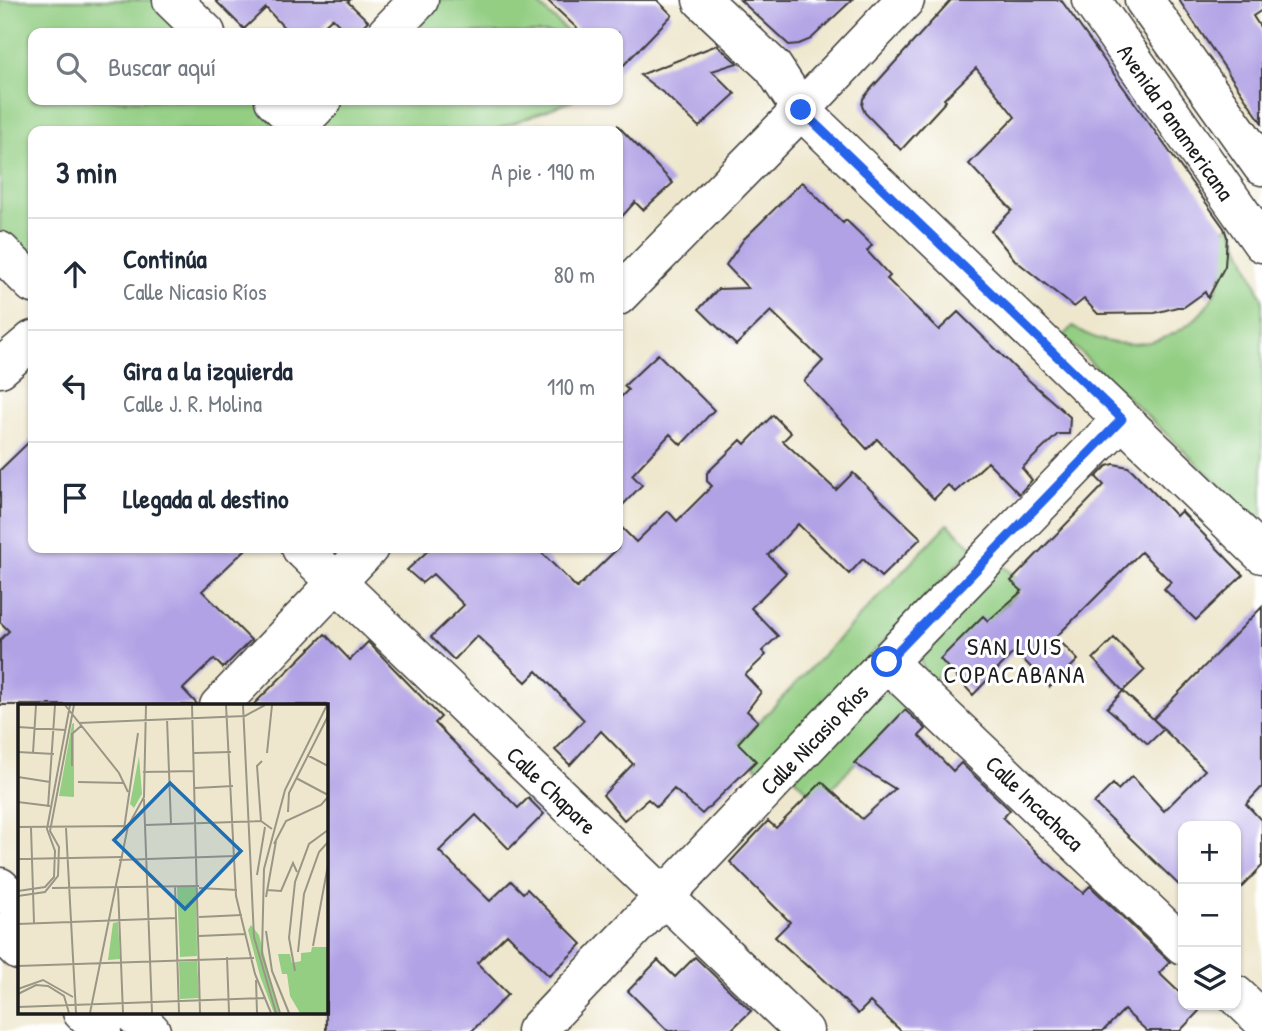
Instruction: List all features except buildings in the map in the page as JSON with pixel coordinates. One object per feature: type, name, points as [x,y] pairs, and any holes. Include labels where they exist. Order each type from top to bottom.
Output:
[{"type":"street","points":[[172,0],[201,28]]},
{"type":"street","points":[[392,28],[419,0]]},
{"type":"street","points":[[702,0],[773,67],[801,110],[1262,554]]},
{"type":"street","points":[[623,291],[905,0]]},
{"type":"street","name":"Avenida Panamericana","points":[[1091,0],[1262,243]]},
{"type":"street","name":"Avenida Panamericana","points":[[1144,0],[1262,166]]},
{"type":"street","points":[[0,251],[28,279]]},
{"type":"street","points":[[0,368],[28,344]]},
{"type":"street","name":"Calle Nicasio Ríos","points":[[536,1031],[1122,419]]},
{"type":"street","name":"Calle Chapare","points":[[306,553],[804,1031]]},
{"type":"street","points":[[220,704],[364,553]]},
{"type":"street","name":"Calle Incachaca","points":[[887,662],[1178,940]]},
{"type":"street","points":[[0,887],[12,928]]},
{"type":"street","points":[[1241,1000],[1262,1020]]},
{"type":"street","points":[[84,1014],[102,1031]]},
{"type":"street","points":[[133,1014],[151,1031]]},
{"type":"green space","points":[[0,0],[160,0],[189,28],[28,28],[28,105],[265,105],[275,120],[271,126],[28,126],[28,269],[0,240]]},
{"type":"green space","points":[[434,0],[534,0],[564,28],[407,28]]},
{"type":"green space","points":[[333,105],[561,105],[505,126],[312,126]]},
{"type":"green space","points":[[1231,225],[1262,298],[1262,525],[1063,336],[1073,326],[1100,339],[1128,344],[1156,340],[1181,330],[1201,312],[1216,290],[1223,262],[1221,231]]},
{"type":"green space","points":[[948,524],[973,548],[760,770],[735,747]]},
{"type":"green space","points":[[999,562],[1024,585],[931,683],[920,659],[924,641]]},
{"type":"green space","points":[[887,693],[902,695],[914,701],[819,801],[794,778],[868,699]]},
{"type":"district","name":"SAN LUIS COPACABANA","points":[[1015,660]]},
{"type":"route","points":[[801,110],[1122,419],[887,662]]}]
